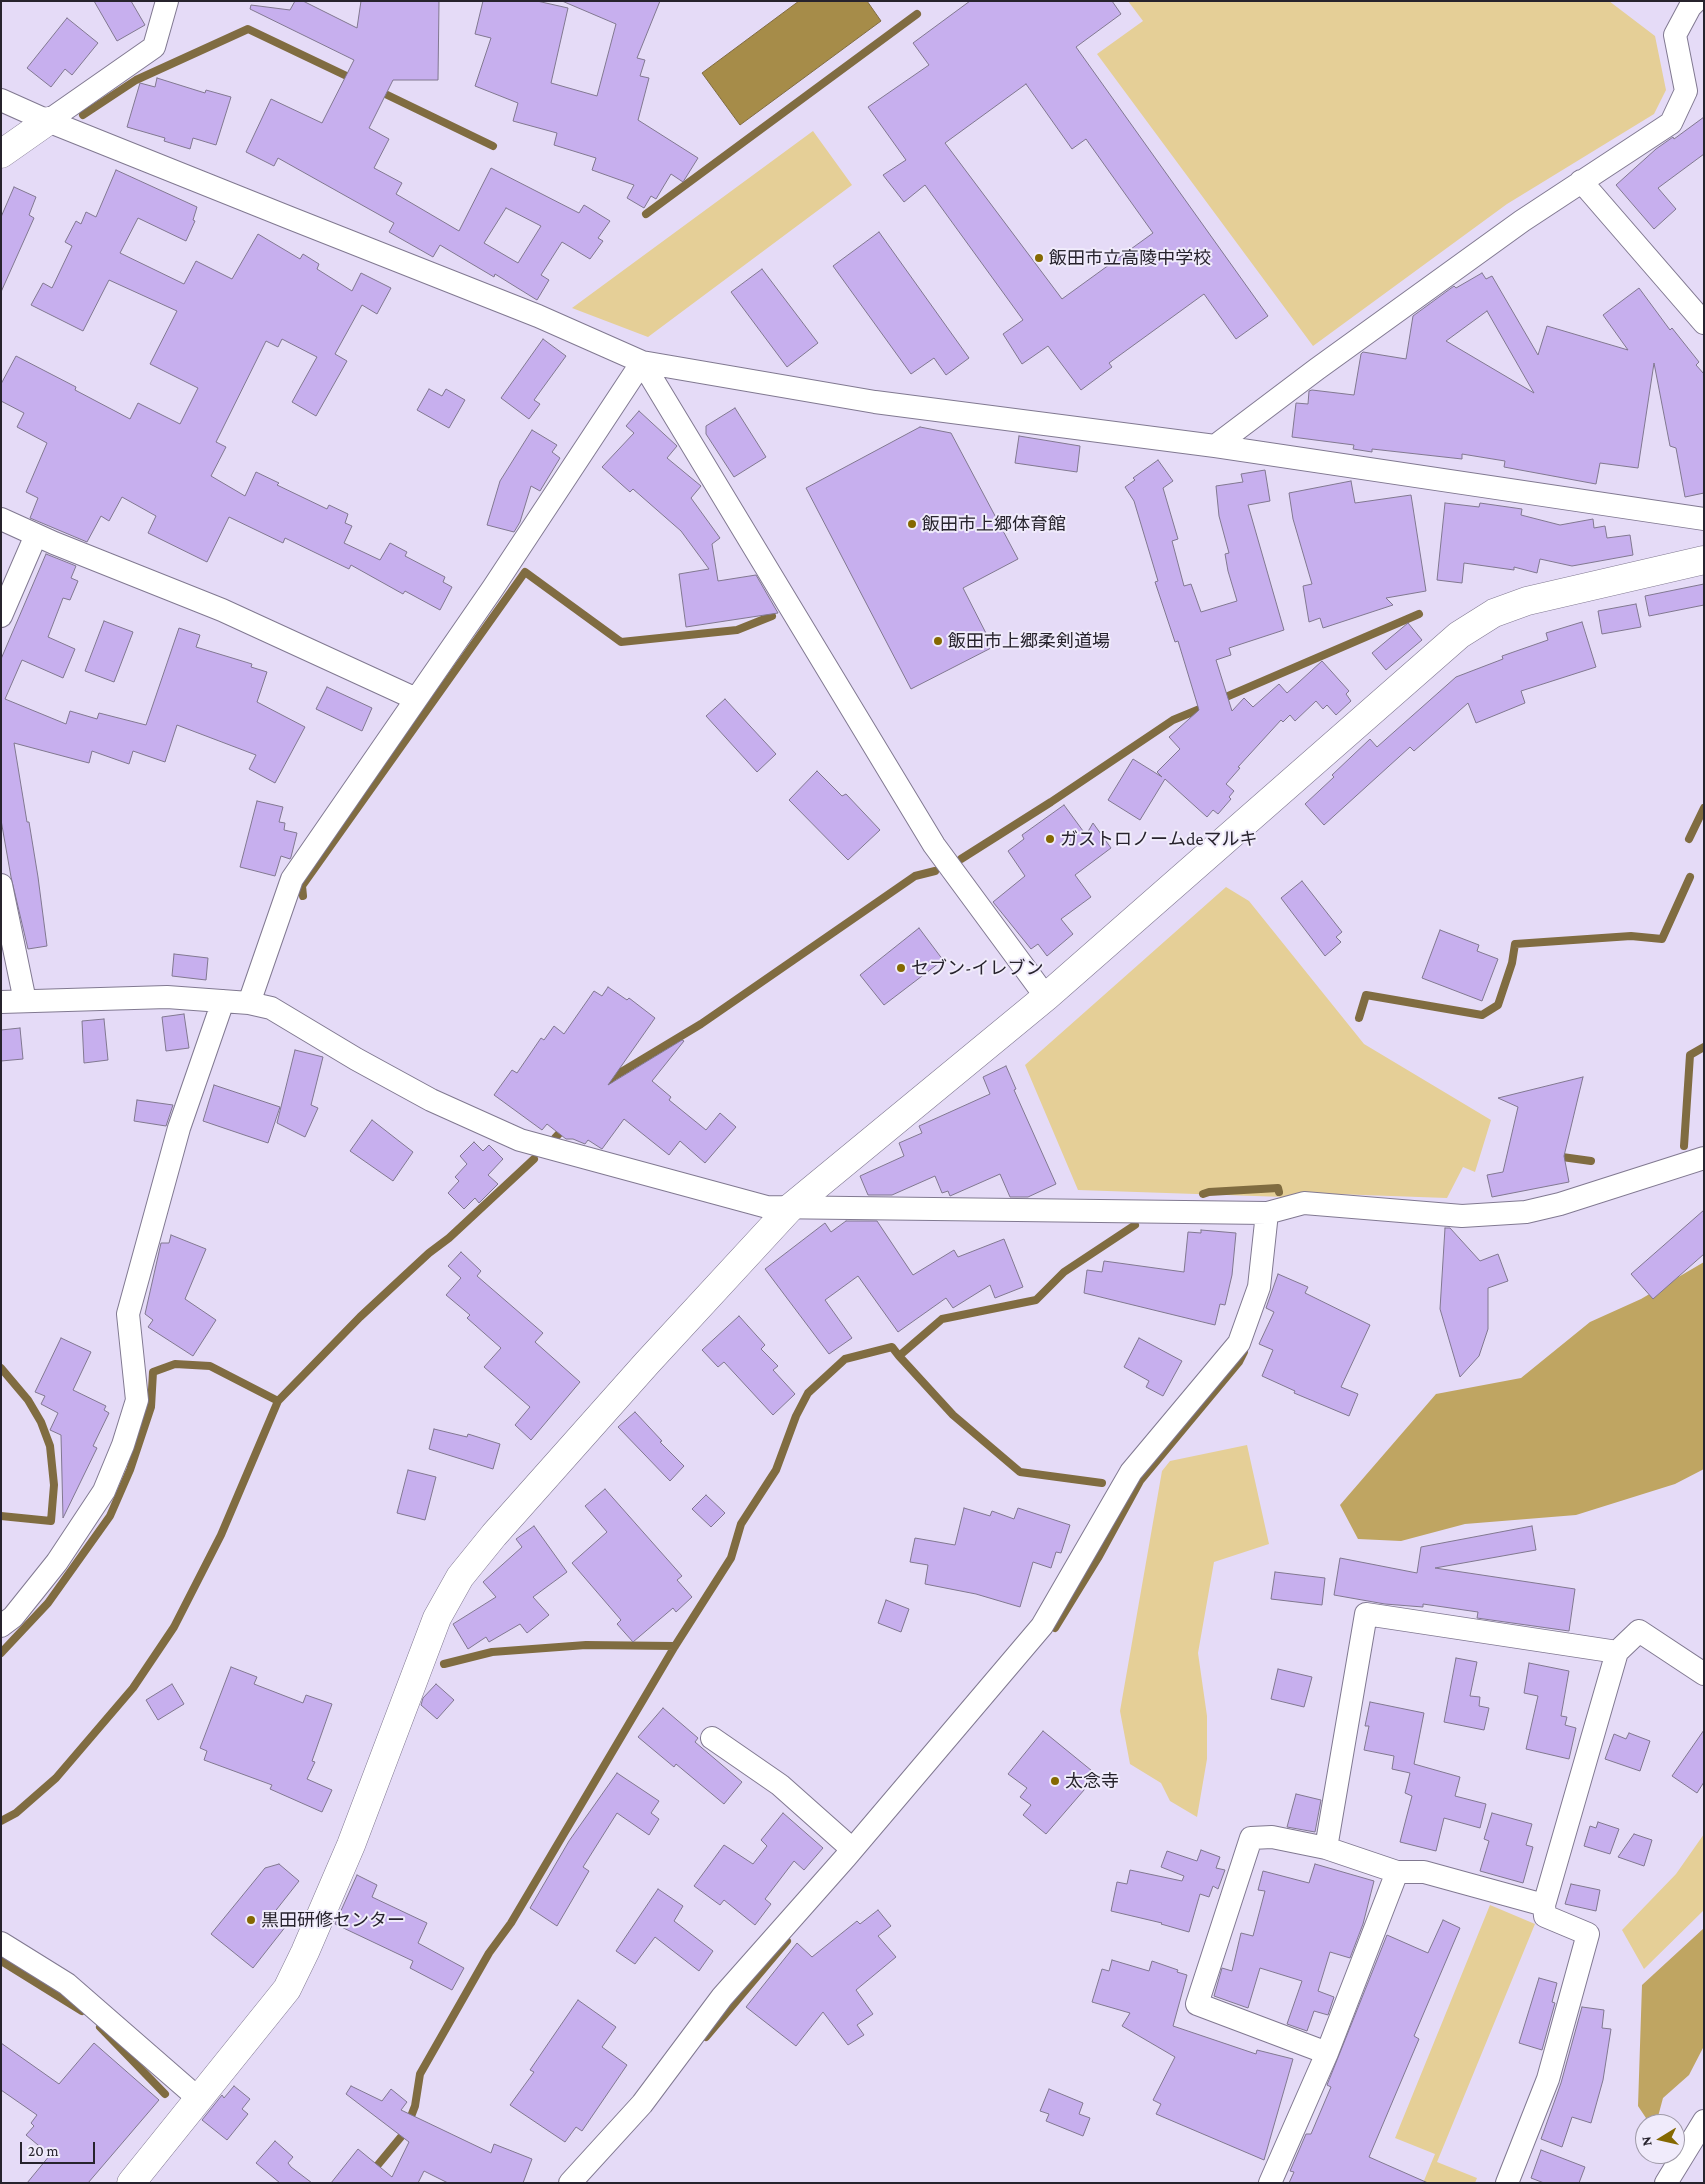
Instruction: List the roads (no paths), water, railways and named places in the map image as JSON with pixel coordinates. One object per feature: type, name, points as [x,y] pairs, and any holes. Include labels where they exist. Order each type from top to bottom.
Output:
[{"type":"street","points":[[1,154],[154,47],[166,1]]},
{"type":"street","points":[[1215,446],[1316,369],[1522,221],[1671,123],[1686,91],[1675,35],[1693,4]]},
{"type":"street","points":[[1,100],[48,121],[538,316],[642,362],[875,402],[1215,446],[1704,518]]},
{"type":"street","points":[[1581,182],[1704,324]]},
{"type":"street","points":[[249,1003],[292,879],[554,498],[642,362]]},
{"type":"street","points":[[642,362],[934,845],[1046,997]]},
{"type":"street","points":[[1,519],[222,610],[416,699]]},
{"type":"street","points":[[1,616],[36,535]]},
{"type":"street","points":[[131,2183],[287,1989],[351,1845],[437,1618],[460,1577],[494,1535],[646,1363],[791,1207],[1046,997],[1459,635],[1494,612],[1527,601],[1704,560]]},
{"type":"street","points":[[1,885],[25,1001]]},
{"type":"street","points":[[1,1002],[168,998],[249,1003],[271,1008],[356,1059],[431,1100],[520,1140],[767,1207],[1267,1213],[1304,1203],[1462,1216],[1526,1212],[1560,1204],[1704,1158]]},
{"type":"street","points":[[1,1626],[13,1617],[57,1562],[104,1491],[123,1445],[137,1400],[128,1314],[179,1128],[215,1019],[223,1001]]},
{"type":"street","points":[[570,2183],[642,2104],[722,1997],[852,1849],[1042,1626],[1131,1472],[1239,1343],[1259,1287],[1267,1213]]},
{"type":"street","points":[[1326,1848],[1366,1614],[1617,1652]]},
{"type":"street","points":[[1507,2183],[1548,2079],[1588,1934],[1545,1916],[1544,1905],[1617,1652],[1639,1631],[1704,1674]]},
{"type":"street","points":[[712,1738],[780,1785],[852,1849]]},
{"type":"street","points":[[1327,2053],[1197,2004],[1251,1838],[1272,1837],[1326,1848],[1397,1872],[1424,1872],[1544,1905]]},
{"type":"street","points":[[1270,2183],[1327,2053],[1397,1872]]},
{"type":"street","points":[[1,1943],[67,1984],[199,2098]]},
{"type":"street","points":[[1666,2183],[1704,2121]]},
{"type":"waterway","points":[[646,214],[917,14]]},
{"type":"waterway","points":[[83,115],[136,80],[248,29],[355,80]]},
{"type":"waterway","points":[[377,90],[493,146]]},
{"type":"waterway","points":[[303,896],[302,886],[525,572],[621,642],[737,630],[772,616]]},
{"type":"waterway","points":[[1219,700],[1419,614]]},
{"type":"waterway","points":[[961,859],[1051,802],[1173,720],[1207,706]]},
{"type":"waterway","points":[[1689,839],[1704,808]]},
{"type":"waterway","points":[[608,1082],[613,1077],[701,1024],[915,876],[935,871]]},
{"type":"waterway","points":[[1359,1018],[1366,995],[1482,1015],[1498,1005],[1512,963],[1515,944],[1631,936],[1662,939],[1690,877]]},
{"type":"waterway","points":[[1684,1146],[1690,1055],[1704,1047]]},
{"type":"waterway","points":[[555,1138],[566,1126]]},
{"type":"waterway","points":[[1555,1156],[1591,1161]]},
{"type":"waterway","points":[[1,1821],[16,1813],[56,1778],[133,1688],[174,1627],[221,1535],[278,1401],[360,1317],[534,1159]]},
{"type":"waterway","points":[[1203,1194],[1209,1192],[1278,1188],[1279,1192]]},
{"type":"waterway","points":[[372,2172],[405,2132],[415,2106],[420,2074],[489,1953],[511,1923],[675,1646],[731,1558],[741,1524],[776,1470],[796,1416],[808,1393],[845,1359],[892,1347],[899,1356],[942,1319],[1036,1300],[1064,1272],[1135,1225]]},
{"type":"waterway","points":[[1055,1628],[1098,1558],[1140,1481],[1239,1362],[1244,1352]]},
{"type":"waterway","points":[[899,1356],[953,1415],[1020,1472],[1102,1483]]},
{"type":"waterway","points":[[1,1653],[48,1603],[110,1516],[130,1470],[151,1407],[153,1372],[175,1364],[210,1366],[278,1401]]},
{"type":"waterway","points":[[1,1368],[28,1400],[41,1422],[50,1446],[54,1485],[51,1521],[1,1516]]},
{"type":"waterway","points":[[444,1664],[492,1652],[586,1645],[675,1646]]},
{"type":"waterway","points":[[706,2037],[787,1941]]},
{"type":"waterway","points":[[1,1961],[82,2011]]},
{"type":"waterway","points":[[100,2027],[165,2094]]},
{"type":"place","name":"飯田市立高陵中学校","points":[[1039,258]]},
{"type":"place","name":"飯田市上郷体育館","points":[[912,524]]},
{"type":"place","name":"飯田市上郷柔剣道場","points":[[938,641]]},
{"type":"place","name":"ガストロノームdeマルキ","points":[[1050,839]]},
{"type":"place","name":"セブン-イレブン","points":[[901,968]]},
{"type":"place","name":"太念寺","points":[[1055,1781]]},
{"type":"place","name":"黒田研修センター","points":[[251,1920]]}]
